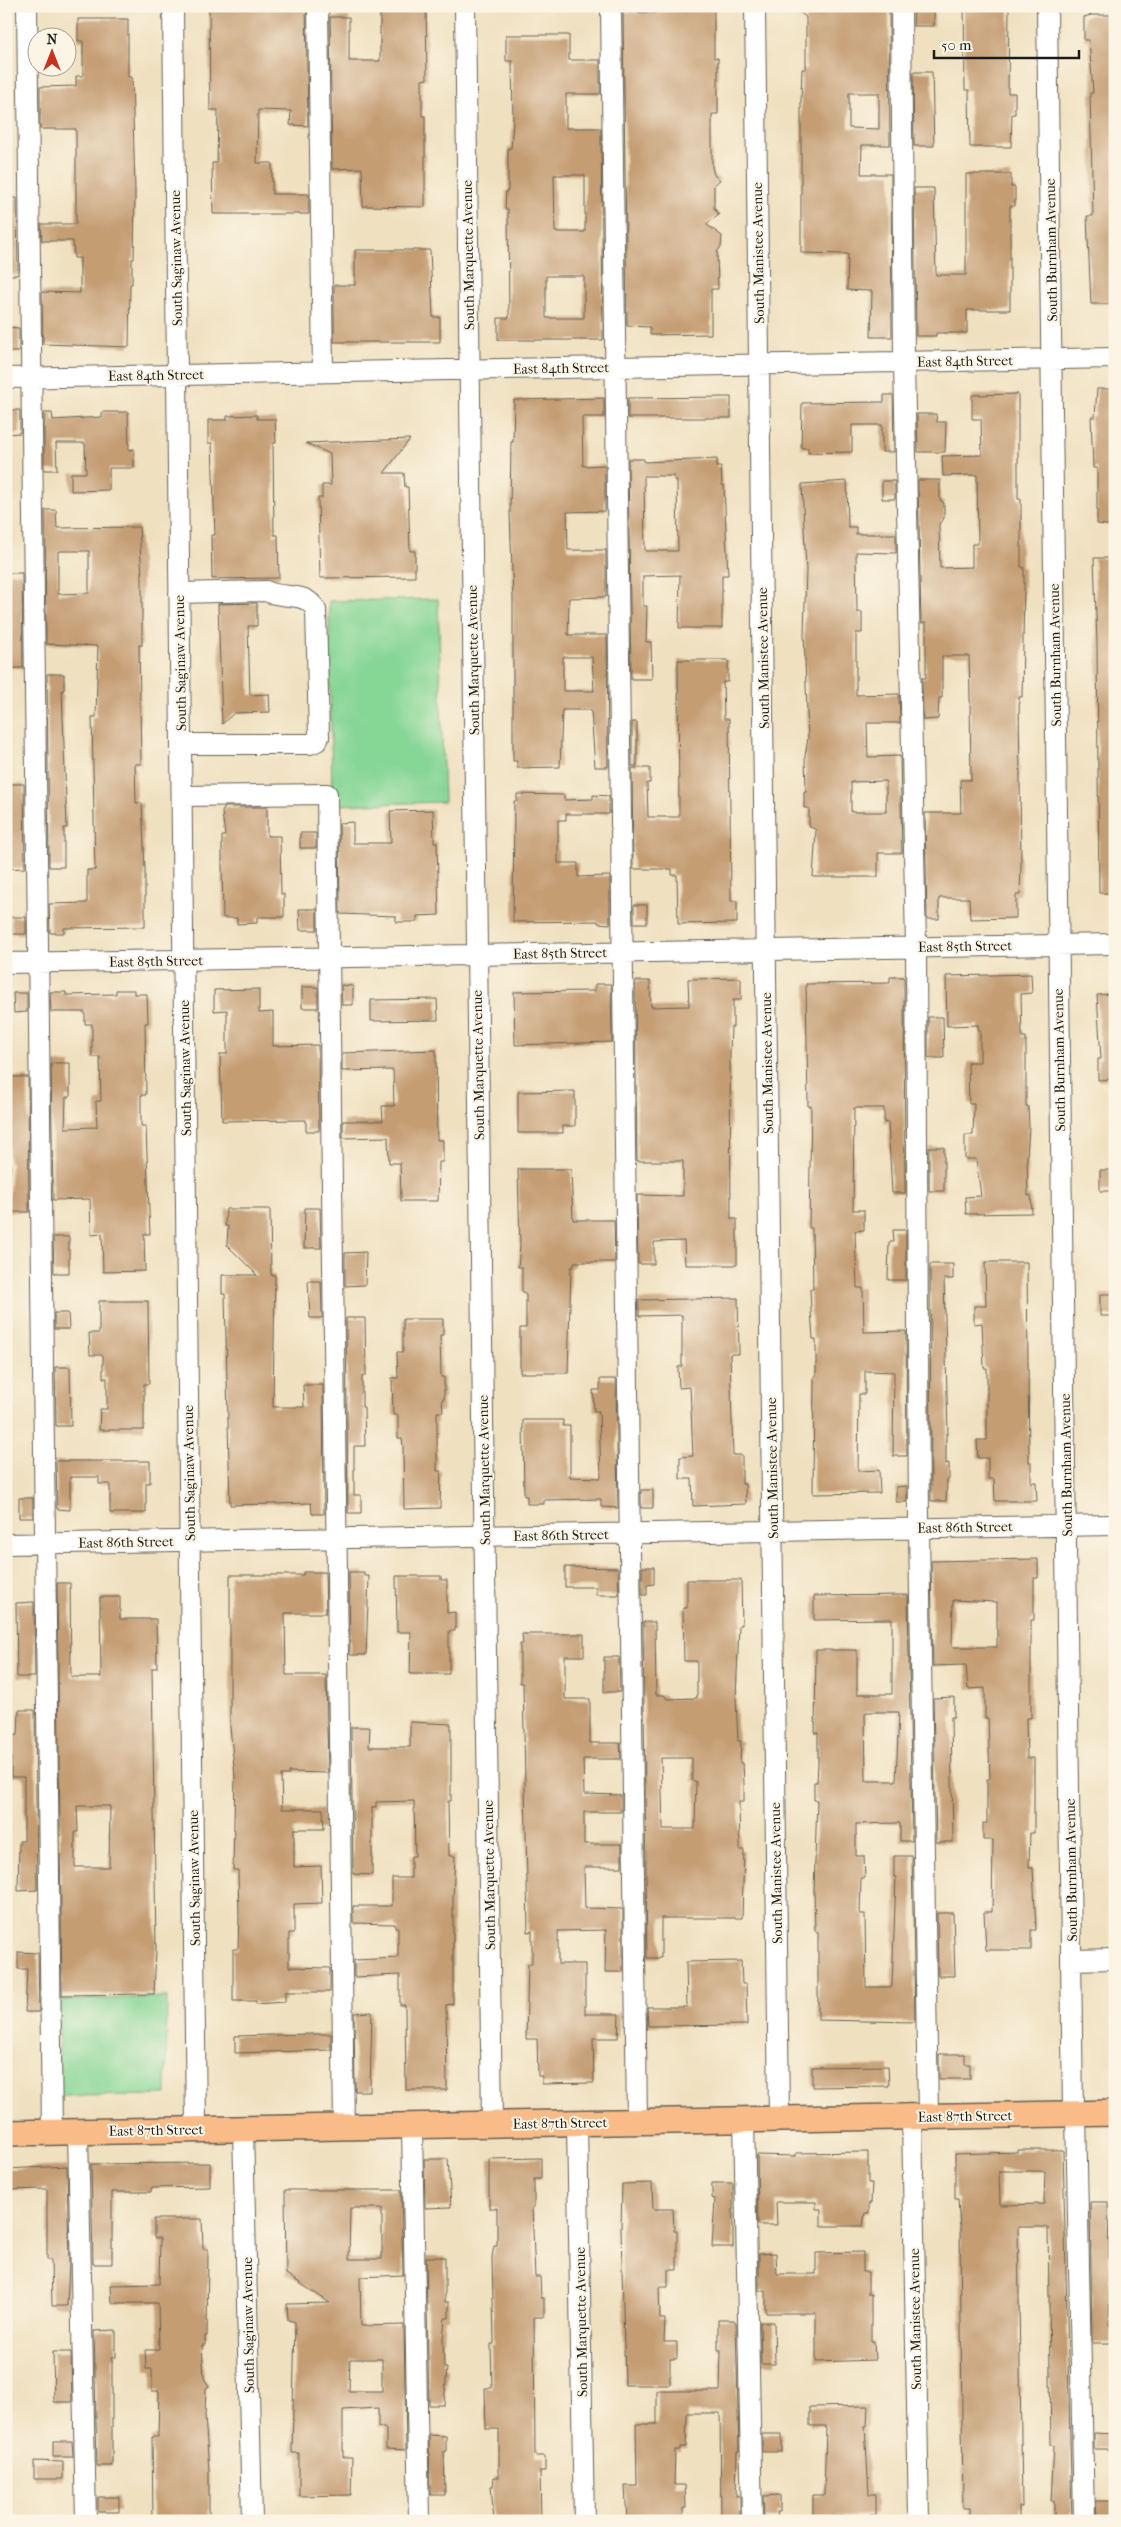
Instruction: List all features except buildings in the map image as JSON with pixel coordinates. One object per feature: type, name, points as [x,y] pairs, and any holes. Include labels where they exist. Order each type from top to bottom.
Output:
[{"type":"main road","name":"East 87th Street","points":[[6,2133],[1115,2113]]},
{"type":"street","points":[[26,6],[52,2132]]},
{"type":"street","name":"South Saginaw Avenue","points":[[173,6],[196,2129]]},
{"type":"street","points":[[318,6],[323,372]]},
{"type":"street","name":"South Marquette Avenue","points":[[465,6],[492,2124]]},
{"type":"street","points":[[611,6],[637,2121]]},
{"type":"street","name":"South Manistee Avenue","points":[[755,6],[779,2119]]},
{"type":"street","name":"South Manistee Avenue","points":[[901,6],[904,362],[916,948],[919,1528],[919,2521]]},
{"type":"street","name":"South Burnham Avenue","points":[[1047,6],[1074,2114],[1084,2521]]},
{"type":"street","name":"East 84th Street","points":[[6,378],[1115,358]]},
{"type":"street","points":[[179,593],[266,592],[276,597],[298,596],[312,603],[316,610],[319,737],[317,741],[310,744],[181,744]]},
{"type":"street","points":[[182,796],[327,794],[344,2127]]},
{"type":"street","name":"East 85th Street","points":[[6,963],[1115,944]]},
{"type":"street","name":"East 86th Street","points":[[6,1544],[1115,1525]]},
{"type":"street","points":[[1072,1960],[1115,1959]]},
{"type":"street","points":[[744,2120],[752,2521]]},
{"type":"street","name":"South Marquette Avenue","points":[[577,2123],[584,2521]]},
{"type":"street","points":[[412,2126],[419,2521]]},
{"type":"street","name":"South Saginaw Avenue","points":[[243,2128],[252,2521]]},
{"type":"street","points":[[78,2131],[86,2521]]},
{"type":"green space","points":[[438,599],[444,802],[332,805],[329,601]]},
{"type":"green space","points":[[167,1997],[166,2095],[59,2096],[58,2000]]}]
